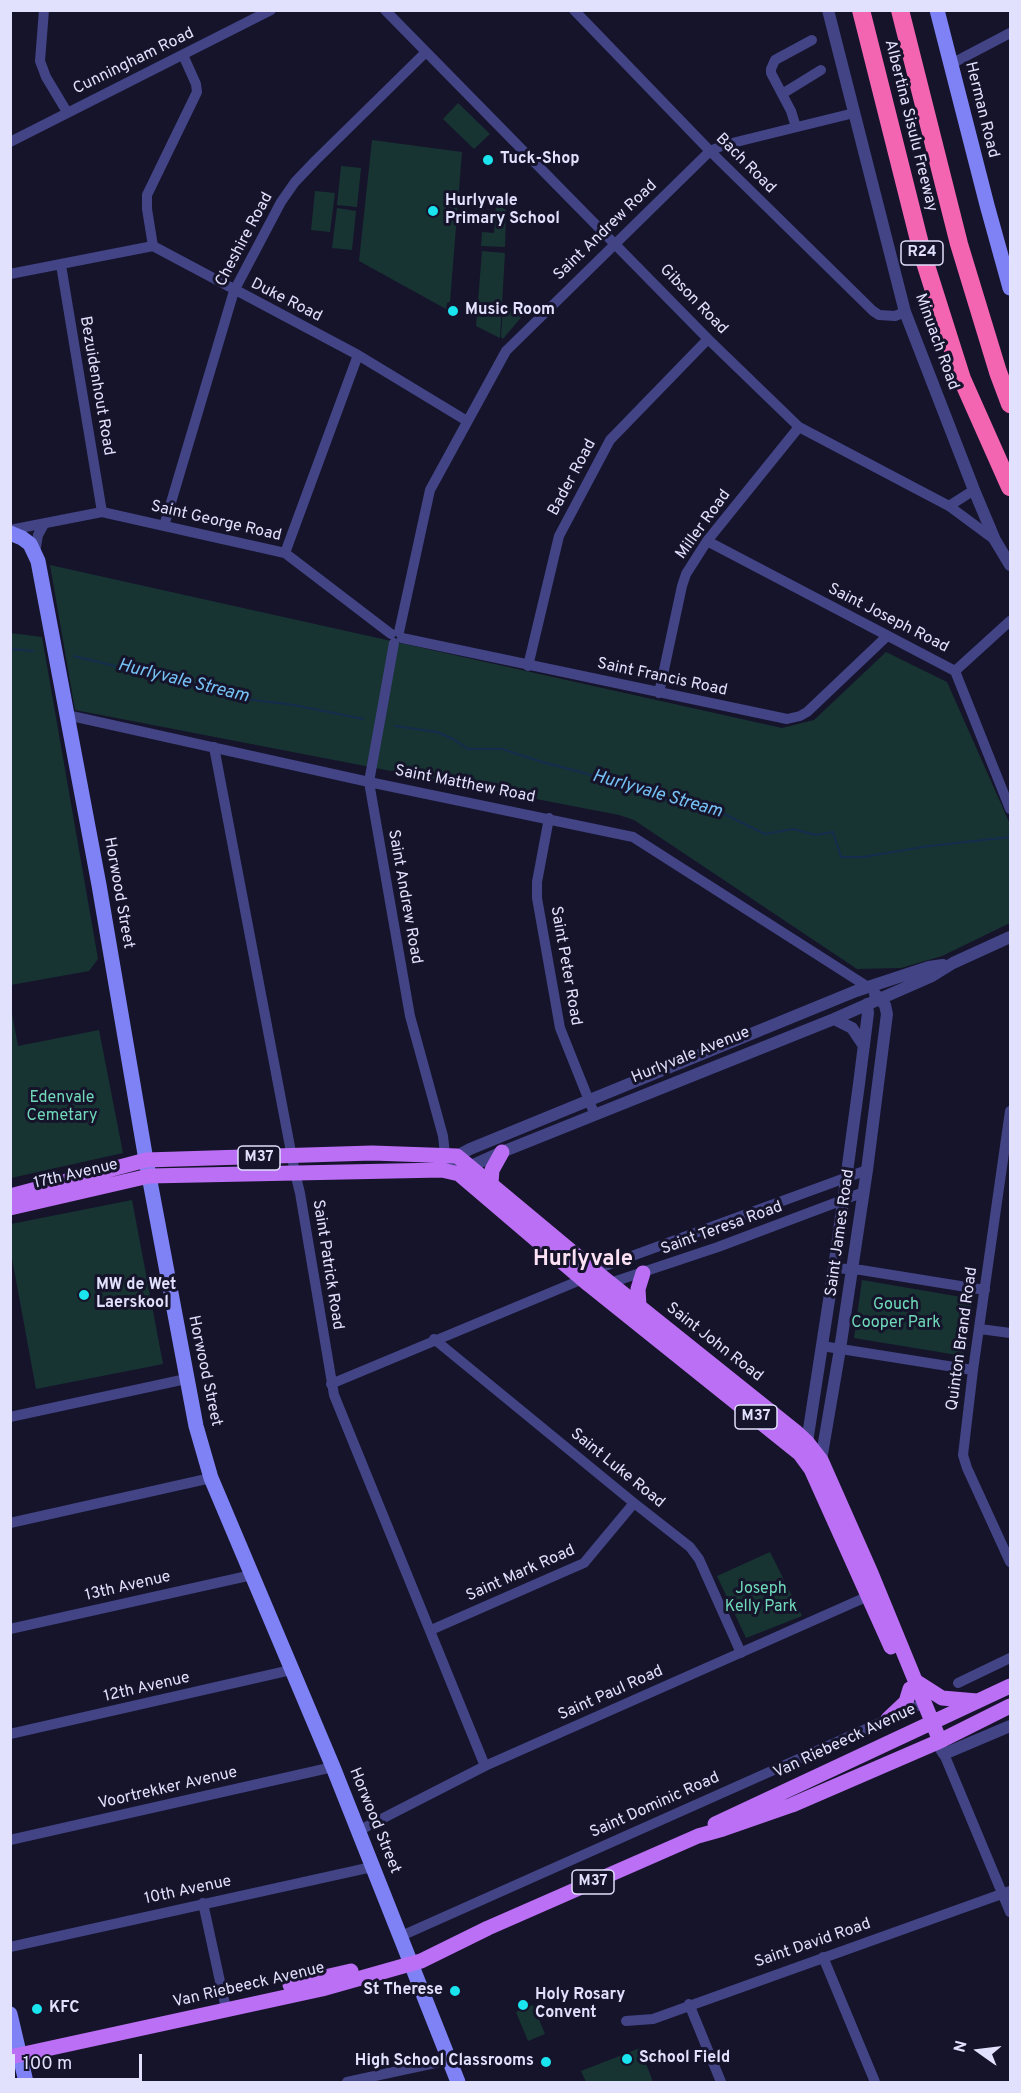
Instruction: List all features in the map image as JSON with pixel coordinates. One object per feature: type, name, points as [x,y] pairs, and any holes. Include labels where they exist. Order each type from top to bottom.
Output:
[{"type":"highway","name":"Albertina Sisulu Freeway","points":[[861,10],[923,256],[962,379],[1011,487]]},
{"type":"highway","name":"Albertina Sisulu Freeway","points":[[900,10],[959,244],[998,372],[1011,404]]},
{"type":"main road","name":"Herman Road","points":[[937,10],[987,206],[1011,288]]},
{"type":"main road","points":[[10,531],[30,544],[35,553]]},
{"type":"main road","name":"Horwood Street","points":[[35,553],[67,715],[196,1426],[211,1478],[333,1767],[458,2082]]},
{"type":"main road","points":[[415,1172],[452,1178],[486,1188],[492,1170],[502,1152]]},
{"type":"main road","name":"Hurlyvale Avenue","points":[[146,1160],[372,1154],[451,1155]]},
{"type":"main road","name":"Saint John Road","points":[[451,1155],[586,1277],[804,1448]]},
{"type":"main road","name":"17th Avenue","points":[[10,1196],[146,1160]]},
{"type":"main road","name":"M37","points":[[149,1176],[468,1172]]},
{"type":"main road","name":"17th Avenue","points":[[10,1208],[149,1176]]},
{"type":"main road","points":[[639,1306],[638,1289],[644,1273]]},
{"type":"main road","name":"Saint John Road","points":[[586,1277],[611,1284],[795,1431],[816,1464],[939,1747]]},
{"type":"main road","points":[[888,1719],[906,1702],[912,1684],[942,1698],[980,1701]]},
{"type":"main road","name":"Van Riebeeck Avenue","points":[[698,1836],[720,1821],[1011,1686]]},
{"type":"main road","name":"Van Riebeeck Avenue","points":[[15,2052],[343,1978],[408,1960],[488,1928],[698,1836],[792,1804],[939,1747],[1011,1707]]},
{"type":"main road","points":[[10,2014],[15,2052],[26,2082]]},
{"type":"street","points":[[44,10],[40,61],[46,77],[67,112]]},
{"type":"street","name":"Cunningham Road","points":[[10,142],[271,10]]},
{"type":"street","name":"Gibson Road","points":[[385,10],[708,339],[799,427],[949,506],[995,540],[1011,565]]},
{"type":"street","name":"Bach Road","points":[[574,10],[710,151],[873,311],[879,315],[895,316],[905,312]]},
{"type":"street","name":"Minuach Road","points":[[828,10],[905,312],[995,540]]},
{"type":"street","points":[[951,64],[1011,33]]},
{"type":"street","points":[[796,127],[791,111],[771,73],[772,64],[775,60],[812,40]]},
{"type":"street","name":"Cheshire Road","points":[[165,526],[234,291],[288,191],[316,160],[426,52]]},
{"type":"street","points":[[10,274],[153,246],[147,195],[197,92],[196,84],[183,55]]},
{"type":"street","points":[[782,94],[821,70]]},
{"type":"street","name":"Saint Andrew Road","points":[[451,1155],[443,1136],[410,1016],[369,782],[397,637],[428,496],[506,351],[710,151],[724,145],[854,112]]},
{"type":"street","name":"Duke Road","points":[[153,246],[358,355],[467,421]]},
{"type":"street","name":"Bezuidenhout Road","points":[[61,265],[102,512]]},
{"type":"street","name":"Bader Road","points":[[528,666],[559,536],[610,440],[708,339]]},
{"type":"street","points":[[285,554],[358,355]]},
{"type":"street","name":"Miller Road","points":[[659,693],[682,586],[689,568],[707,542],[799,427]]},
{"type":"street","points":[[949,506],[974,490]]},
{"type":"street","name":"Saint George Road","points":[[10,531],[102,512],[285,554],[397,637]]},
{"type":"street","points":[[35,553],[38,535],[44,524]]},
{"type":"street","name":"Saint Joseph Road","points":[[707,542],[955,671],[1011,809]]},
{"type":"street","points":[[955,671],[1011,621]]},
{"type":"street","name":"Saint Francis Road","points":[[397,637],[778,718],[793,718],[807,712],[887,636]]},
{"type":"street","name":"Saint Matthew Road","points":[[67,715],[369,782],[621,833],[638,839],[827,961],[862,989],[881,999]]},
{"type":"street","name":"Saint Patrick Road","points":[[214,747],[300,1193],[331,1384],[337,1407],[431,1630],[485,1766]]},
{"type":"street","name":"Saint Peter Road","points":[[549,818],[537,882],[537,898],[560,1028],[594,1113]]},
{"type":"street","name":"Hurlyvale Avenue","points":[[468,1172],[502,1152],[594,1113],[881,999],[1011,937]]},
{"type":"street","name":"Hurlyvale Avenue","points":[[451,1155],[862,989],[929,967],[953,963]]},
{"type":"street","name":"Saint Matthew Road","points":[[862,989],[867,1004]]},
{"type":"street","points":[[887,1014],[897,992]]},
{"type":"street","name":"Saint James Road","points":[[816,1464],[840,1348],[864,1192],[887,1014],[881,999]]},
{"type":"street","name":"Saint James Road","points":[[804,1448],[834,1268],[864,1046],[867,1004]]},
{"type":"street","points":[[834,1019],[852,1028],[864,1046]]},
{"type":"street","name":"Quinton Brand Road","points":[[1011,1111],[984,1290],[963,1455],[1011,1562]]},
{"type":"street","points":[[448,1171],[451,1155]]},
{"type":"street","name":"Saint Teresa Road","points":[[331,1384],[711,1227],[867,1170]]},
{"type":"street","name":"Saint Teresa Road","points":[[611,1284],[864,1192]]},
{"type":"street","points":[[711,1227],[718,1247]]},
{"type":"street","points":[[834,1268],[861,1270],[984,1290]]},
{"type":"street","points":[[980,1329],[1011,1333]]},
{"type":"street","name":"Saint Luke Road","points":[[434,1340],[693,1550],[741,1653]]},
{"type":"street","points":[[822,1346],[973,1370]]},
{"type":"street","points":[[10,1417],[186,1379]]},
{"type":"street","points":[[10,1523],[211,1478]]},
{"type":"street","name":"Saint Mark Road","points":[[431,1630],[584,1563],[634,1503]]},
{"type":"street","name":"13th Avenue","points":[[10,1629],[252,1575]]},
{"type":"street","name":"Saint Paul Road","points":[[358,1831],[485,1766],[873,1594]]},
{"type":"street","points":[[958,1683],[1011,1658]]},
{"type":"street","name":"12th Avenue","points":[[10,1734],[291,1670]]},
{"type":"street","name":"Saint Dominic Road","points":[[399,1937],[921,1705]]},
{"type":"street","points":[[1011,1725],[939,1747],[1007,1892],[1011,1912]]},
{"type":"street","name":"Voortrekker Avenue","points":[[10,1840],[333,1767]]},
{"type":"street","name":"10th Avenue","points":[[10,1947],[372,1867]]},
{"type":"street","name":"Saint David Road","points":[[626,2021],[653,2019],[689,2004],[1007,1892]]},
{"type":"street","points":[[203,1903],[225,2005]]},
{"type":"street","points":[[823,1957],[875,2082]]},
{"type":"street","points":[[689,2004],[721,2082]]},
{"type":"street","points":[[347,2082],[449,2060]]},
{"type":"green space","points":[[458,103],[490,134],[474,149],[443,119]]},
{"type":"green space","points":[[372,140],[462,152],[450,302],[447,303],[446,309],[359,261]]},
{"type":"green space","points":[[341,166],[361,168],[357,207],[337,205]]},
{"type":"green space","points":[[315,191],[335,193],[330,232],[311,230]]},
{"type":"green space","points":[[496,204],[506,210],[505,247],[481,246],[482,232],[494,233]]},
{"type":"green space","points":[[337,208],[356,211],[352,250],[332,248]]},
{"type":"green space","points":[[482,251],[505,253],[500,338],[476,326]]},
{"type":"green space","points":[[503,307],[528,309],[503,339],[501,337]]},
{"type":"green space","points":[[50,565],[782,728],[814,720],[886,652],[947,682],[1010,824],[1010,923],[942,956],[901,968],[857,969],[634,820],[619,815],[75,710]]},
{"type":"green space","points":[[11,633],[42,637],[98,959],[89,971],[11,985]]},
{"type":"green space","name":"Edenvale Cemetary","points":[[11,1008],[18,1046],[99,1030],[123,1153],[11,1178]]},
{"type":"green space","name":"MW de Wet Laerskool","points":[[132,1200],[163,1364],[36,1389],[11,1253],[11,1224]]},
{"type":"green space","name":"Gouch Cooper Park","points":[[862,1280],[973,1299],[963,1356],[854,1338]]},
{"type":"green space","name":"Joseph Kelly Park","points":[[770,1552],[802,1616],[746,1638],[717,1576]]},
{"type":"green space","points":[[533,2005],[545,2034],[528,2041],[516,2012]]},
{"type":"green space","name":"School Field","points":[[640,2048],[653,2082],[586,2082],[581,2071]]},
{"type":"waterway","points":[[10,649],[33,651]]},
{"type":"waterway","name":"Hurlyvale Stream","points":[[74,656],[155,676],[208,686],[246,699],[294,705],[363,719]]},
{"type":"waterway","name":"Hurlyvale Stream","points":[[395,726],[437,732],[468,749],[502,749],[676,803],[716,810],[765,834],[793,829],[816,835],[833,832],[841,857],[863,857],[929,846],[1010,837]]},
{"type":"place","name":"Tuck-Shop","points":[[488,160]]},
{"type":"place","name":"Hurlyvale Primary School","points":[[433,211]]},
{"type":"place","name":"Music Room","points":[[453,311]]},
{"type":"place","name":"MW de Wet Laerskool","points":[[84,1295]]},
{"type":"place","name":"St Therese","points":[[455,1991]]},
{"type":"place","name":"Holy Rosary Convent","points":[[523,2005]]},
{"type":"place","name":"KFC","points":[[37,2009]]},
{"type":"place","name":"School Field","points":[[627,2059]]},
{"type":"place","name":"High School Classrooms","points":[[546,2062]]},
{"type":"district","name":"Hurlyvale","points":[[583,1261]]}]
